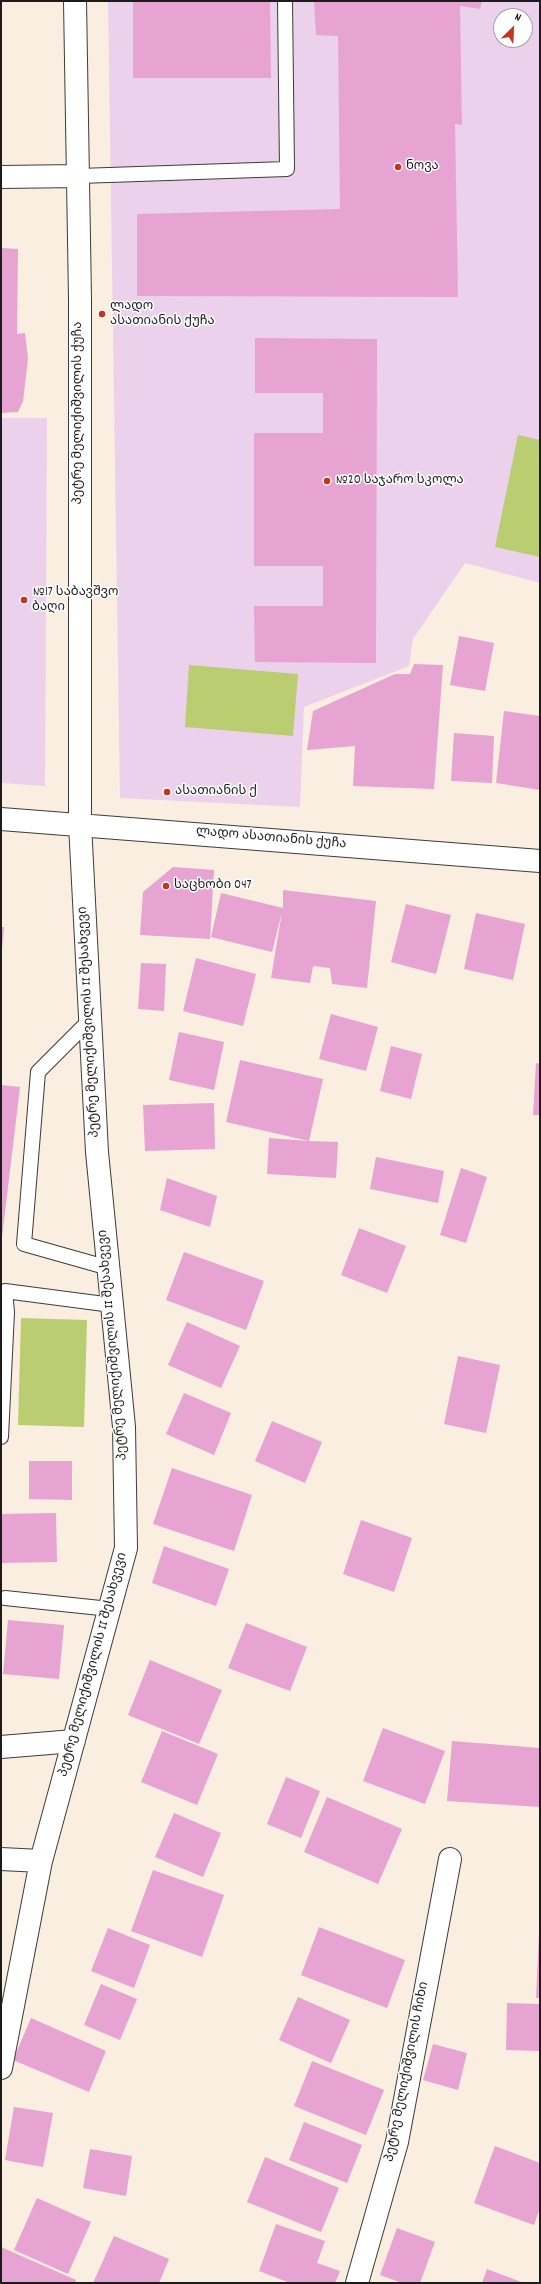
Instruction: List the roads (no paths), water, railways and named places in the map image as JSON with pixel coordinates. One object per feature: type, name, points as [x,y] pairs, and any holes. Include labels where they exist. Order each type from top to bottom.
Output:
[{"type":"street","name":"პეტრე მელიქიშვილის ქუჩა","points":[[75,1],[79,176],[80,824]]},
{"type":"street","points":[[1,177],[79,176]]},
{"type":"street","name":"ლადო ასათიანის ქუჩა","points":[[1,819],[540,861]]},
{"type":"street","name":"პეტრე მელიქიშვილის II შესახვევი","points":[[1,2068],[41,1861],[126,1548],[124,1427],[97,1152],[80,824]]},
{"type":"street","points":[[1,1747],[74,1741]]},
{"type":"street","points":[[1,1859],[41,1861]]},
{"type":"street","name":"პეტრე მელიქიშვილის ჩიხი","points":[[357,2283],[396,2142],[450,1859]]},
{"type":"lane","points":[[79,176],[287,169],[285,1]]},
{"type":"lane","points":[[90,1020],[38,1072],[24,1244],[109,1268]]},
{"type":"lane","points":[[1,1437],[5,1291],[112,1305]]},
{"type":"lane","points":[[5,1598],[110,1609]]},
{"type":"place","name":"ნოვა","points":[[398,167]]},
{"type":"place","name":"ლადო ასათიანის ქუჩა","points":[[102,314]]},
{"type":"place","name":"№20 საჯარო სკოლა","points":[[327,481]]},
{"type":"place","name":"№17 საბავშვო ბაღი","points":[[24,600]]},
{"type":"place","name":"ასათიანის ქ","points":[[167,792]]},
{"type":"place","name":"საცხობი 047","points":[[166,886]]}]
